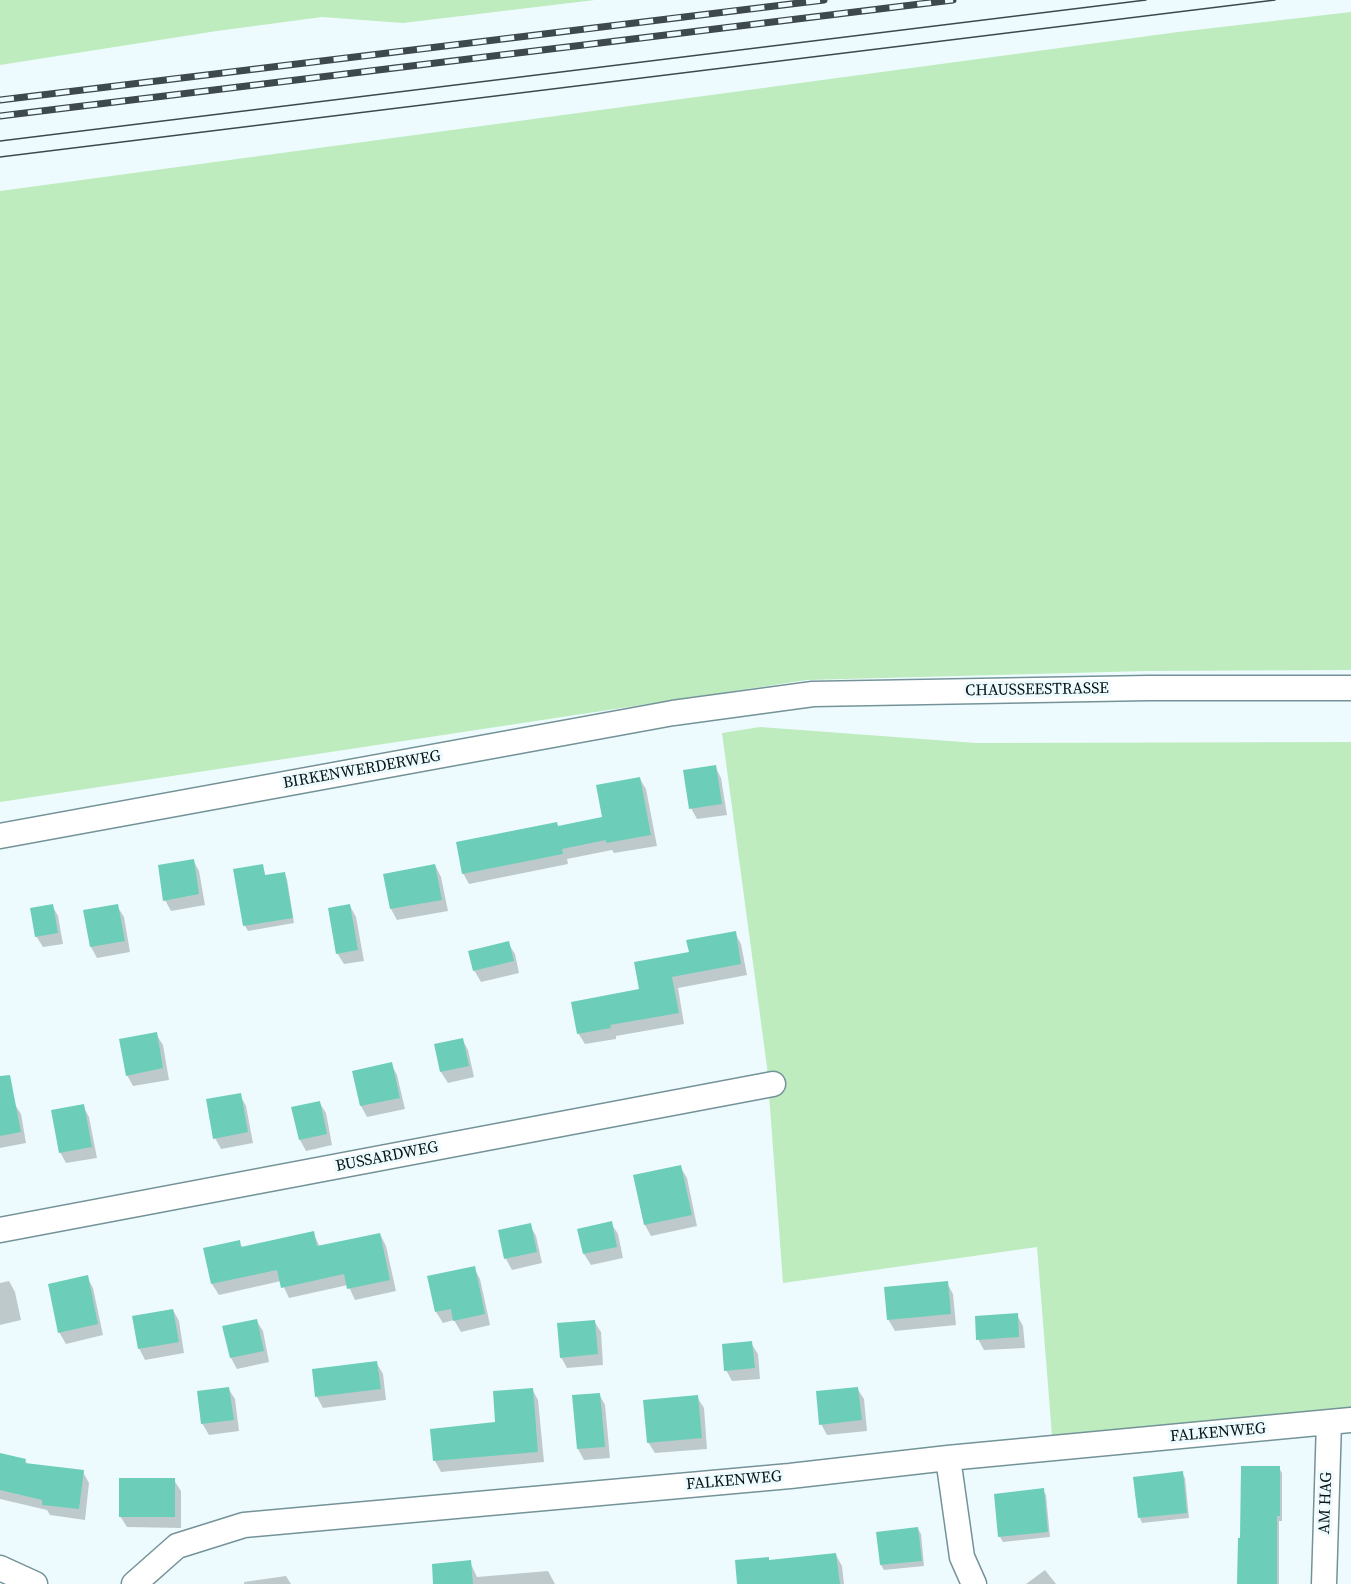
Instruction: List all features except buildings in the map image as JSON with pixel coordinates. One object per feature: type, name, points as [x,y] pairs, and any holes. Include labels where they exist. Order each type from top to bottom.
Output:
[{"type":"street","name":"CHAUSSEESTRASSE","points":[[724,706],[813,694],[1148,688],[1351,688]]},
{"type":"street","name":"BIRKENWERDERWEG","points":[[0,836],[724,706]]},
{"type":"street","name":"BUSSARDWEG","points":[[0,1230],[773,1084]]},
{"type":"street","name":"FALKENWEG","points":[[134,1584],[177,1546],[244,1526],[790,1476],[948,1458],[1340,1421]]},
{"type":"street","name":"AM HAG","points":[[1324,1584],[1340,1421]]},
{"type":"street","points":[[948,1458],[962,1557],[974,1584]]},
{"type":"street","points":[[0,1568],[34,1584]]},
{"type":"green space","points":[[0,0],[595,0],[403,23],[322,17],[0,65]]},
{"type":"green space","points":[[1351,12],[1351,670],[1146,671],[807,680],[0,802],[0,191],[1178,32]]},
{"type":"green space","points":[[760,727],[976,743],[1351,742],[1351,1420],[1053,1448],[1037,1247],[783,1283],[767,1067],[722,733]]},
{"type":"tram line","points":[[0,141],[1146,0]]},
{"type":"tram line","points":[[0,157],[1275,0]]},
{"type":"railway","points":[[0,100],[824,0]]},
{"type":"railway","points":[[0,116],[953,0]]}]
